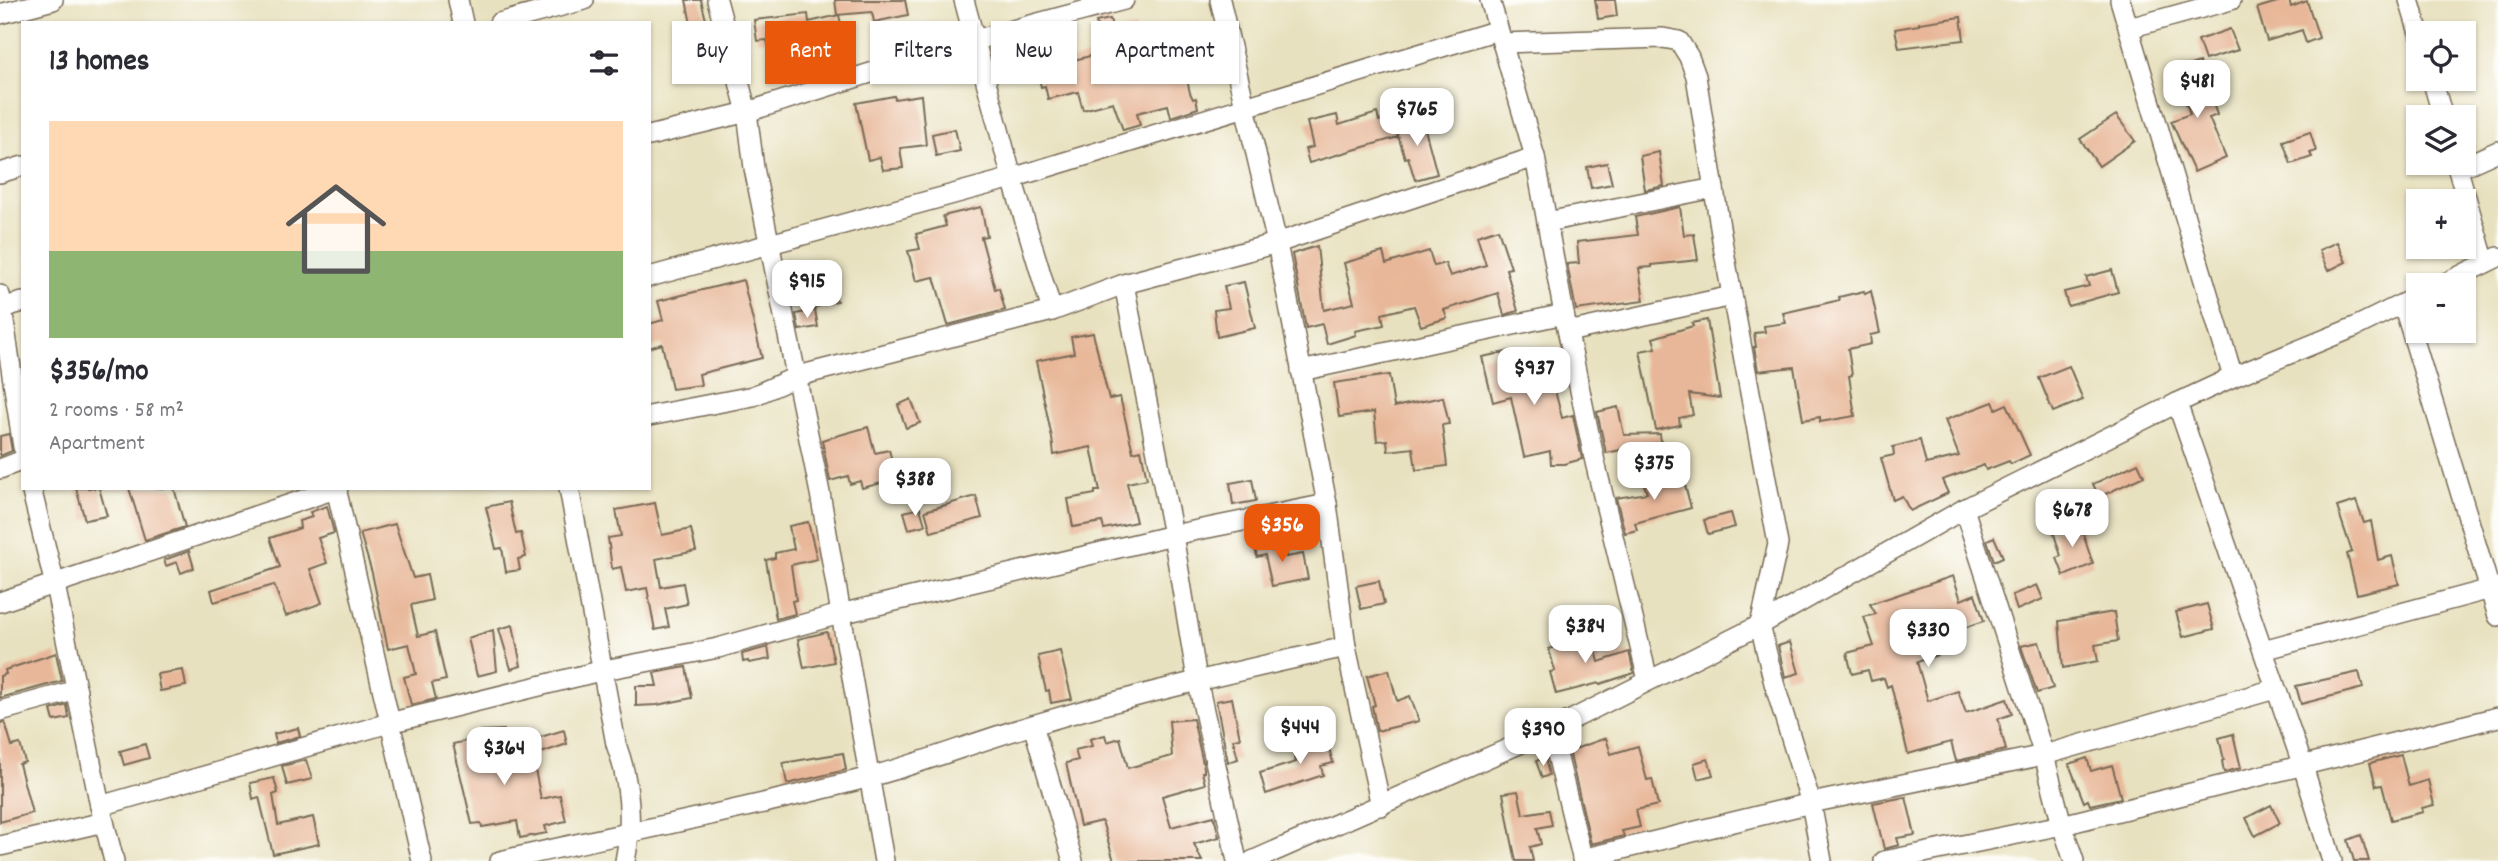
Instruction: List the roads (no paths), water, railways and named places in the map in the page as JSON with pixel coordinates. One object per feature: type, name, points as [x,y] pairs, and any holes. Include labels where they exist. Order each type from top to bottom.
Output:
[{"type":"street","points":[[0,14],[53,0]]},
{"type":"street","points":[[458,0],[463,21]]},
{"type":"street","points":[[506,21],[584,0]]},
{"type":"street","points":[[717,0],[747,112],[754,168],[798,376],[884,861]]},
{"type":"street","points":[[964,0],[970,21]]},
{"type":"street","points":[[977,39],[1124,0]]},
{"type":"street","points":[[1220,0],[1277,243],[1327,504],[1346,647],[1381,806]]},
{"type":"street","points":[[1490,0],[1535,157],[1595,462],[1648,680]]},
{"type":"street","points":[[2120,0],[2233,377]]},
{"type":"street","points":[[2129,28],[2231,0]]},
{"type":"street","points":[[2409,0],[2415,21]]},
{"type":"street","points":[[651,277],[1012,178],[1245,107],[1500,36],[1663,38],[1679,41],[1696,76],[1732,296],[1778,544],[1760,625],[1774,682],[1811,803],[1822,861]]},
{"type":"street","points":[[977,47],[1052,311]]},
{"type":"street","points":[[651,136],[747,112],[870,73]]},
{"type":"street","points":[[2476,159],[2498,151]]},
{"type":"street","points":[[651,416],[753,396],[798,376],[1052,311],[1124,285],[1277,243],[1535,157]]},
{"type":"street","points":[[0,173],[21,167]]},
{"type":"street","points":[[2460,175],[2491,260],[2465,273]]},
{"type":"street","points":[[1547,222],[1714,188]]},
{"type":"street","points":[[1124,285],[1197,679],[1237,861]]},
{"type":"street","points":[[1301,371],[1732,296]]},
{"type":"street","points":[[21,302],[1,304],[21,434]]},
{"type":"street","points":[[1252,861],[1296,852],[1381,806],[1551,730],[1760,625],[1964,509],[2177,403],[2406,302]]},
{"type":"street","points":[[2423,343],[2494,588],[2498,616]]},
{"type":"street","points":[[2177,403],[2303,766],[2332,861]]},
{"type":"street","points":[[0,470],[21,461]]},
{"type":"street","points":[[32,490],[114,861]]},
{"type":"street","points":[[0,602],[331,490]]},
{"type":"street","points":[[337,490],[422,861]]},
{"type":"street","points":[[569,490],[616,744],[625,768],[631,831],[625,861]]},
{"type":"street","points":[[0,846],[389,723],[604,670],[718,648],[840,614],[1172,534],[1327,504]]},
{"type":"street","points":[[1964,509],[2044,755],[2074,861]]},
{"type":"street","points":[[2263,650],[2494,588]]},
{"type":"street","points":[[500,861],[743,809],[869,777],[1033,724],[1197,679],[1346,647]]},
{"type":"street","points":[[1551,730],[1582,860],[1811,803],[2044,755],[2275,689]]},
{"type":"street","points":[[0,711],[77,690]]},
{"type":"street","points":[[1884,861],[2062,825],[2498,717]]},
{"type":"street","points":[[1033,724],[1073,861]]}]
